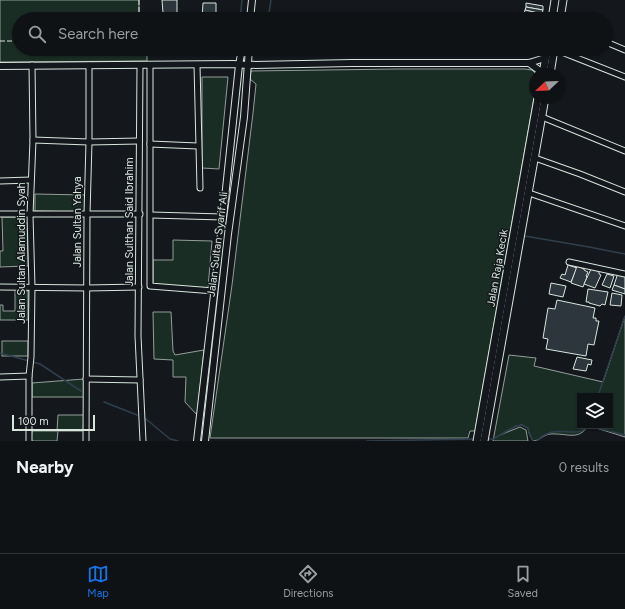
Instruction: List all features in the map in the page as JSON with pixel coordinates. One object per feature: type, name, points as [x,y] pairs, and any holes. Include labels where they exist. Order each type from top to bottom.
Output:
[{"type":"main road","points":[[553,12],[555,0]]},
{"type":"main road","points":[[561,12],[563,0]]},
{"type":"main road","points":[[547,68],[551,56]]},
{"type":"main road","points":[[545,58],[545,68]]},
{"type":"main road","name":"Jalan Raja Kecik","points":[[477,441],[483,425],[529,193],[535,158],[538,104]]},
{"type":"main road","name":"Jalan Raja Kecik","points":[[498,347],[536,132],[542,117],[544,104]]},
{"type":"main road","name":"Jalan Raja Kecik","points":[[483,425],[484,441]]},
{"type":"street","points":[[251,12],[252,0]]},
{"type":"street","points":[[613,45],[625,50]]},
{"type":"street","name":"Jalan Sultan Syarif Ali","points":[[197,441],[241,56]]},
{"type":"street","name":"Jalan Sultan Syarif Ali","points":[[205,441],[228,234],[244,117],[249,56]]},
{"type":"street","points":[[572,56],[625,77]]},
{"type":"street","points":[[0,66],[529,62],[545,58]]},
{"type":"street","points":[[529,62],[537,68]]},
{"type":"street","name":"Jalan Sultan Alamuddin Syah","points":[[29,441],[29,376],[31,357],[32,287],[30,215],[32,65]]},
{"type":"street","name":"Jalan Sultan Yahya","points":[[86,441],[89,65]]},
{"type":"street","name":"Jalan Sulthan Said Ibrahim","points":[[140,65],[138,336],[143,441]]},
{"type":"street","points":[[150,65],[150,286],[214,291]]},
{"type":"street","points":[[197,65],[200,188]]},
{"type":"street","points":[[542,117],[625,151]]},
{"type":"street","points":[[32,140],[89,142],[139,141]]},
{"type":"street","points":[[150,144],[198,146]]},
{"type":"street","points":[[535,158],[625,192]]},
{"type":"street","points":[[0,181],[31,180]]},
{"type":"street","points":[[529,193],[625,226]]},
{"type":"street","points":[[0,214],[140,214]]},
{"type":"street","points":[[151,215],[223,217]]},
{"type":"street","points":[[569,262],[625,274]]},
{"type":"street","points":[[0,287],[139,287]]},
{"type":"street","points":[[0,377],[29,376]]},
{"type":"street","points":[[86,379],[140,380]]},
{"type":"street","points":[[199,426],[207,427]]},
{"type":"green space","points":[[0,0],[139,0],[139,12],[12,12],[12,56],[147,56],[147,61],[0,62]]},
{"type":"green space","points":[[397,69],[529,70],[529,104],[533,104],[475,431],[470,431],[468,438],[210,438],[232,285],[253,113],[256,84],[250,79],[251,71]]},
{"type":"green space","points":[[202,77],[228,77],[219,169],[202,168]]},
{"type":"green space","points":[[35,194],[85,195],[85,212],[35,211]]},
{"type":"green space","points":[[2,217],[27,217],[28,266],[0,267],[0,251],[3,251]]},
{"type":"green space","points":[[173,240],[212,241],[208,288],[153,285],[153,260],[173,260]]},
{"type":"green space","points":[[15,291],[28,291],[28,320],[0,320],[0,305],[3,305],[3,311],[15,311]]},
{"type":"green space","points":[[153,312],[171,312],[173,351],[175,355],[204,350],[197,415],[185,402],[186,377],[173,377],[173,360],[154,359]]},
{"type":"green space","points":[[625,316],[625,437],[600,429],[613,429],[613,393],[577,393],[577,429],[586,429],[584,431],[576,435],[550,434],[533,441],[528,428],[522,425],[516,426],[500,435],[520,427],[526,430],[528,441],[493,441],[509,355],[536,358],[534,366],[603,382]]},
{"type":"green space","points":[[2,341],[28,341],[28,356],[2,356]]},
{"type":"green space","points":[[84,379],[84,397],[32,397],[32,383]]},
{"type":"green space","points":[[58,415],[84,415],[83,431],[58,431],[57,441],[31,441],[32,431],[57,431]]},
{"type":"building","points":[[162,0],[177,0],[177,12],[163,12]]},
{"type":"building","points":[[203,3],[216,3],[216,12],[202,12]]},
{"type":"building","points":[[526,3],[543,6],[543,10],[526,7]]},
{"type":"building","points":[[526,7],[543,10],[542,12],[534,12],[525,10]]},
{"type":"building","points":[[568,265],[577,268],[571,282],[560,278],[562,274],[565,275]]},
{"type":"building","points":[[577,266],[588,272],[583,287],[571,283]]},
{"type":"building","points":[[591,269],[599,271],[599,274],[601,275],[595,288],[584,284]]},
{"type":"building","points":[[618,273],[625,276],[625,289],[614,285]]},
{"type":"building","points":[[607,274],[614,276],[610,288],[602,285]]},
{"type":"building","points":[[551,283],[566,286],[563,297],[549,294]]},
{"type":"building","points":[[614,285],[625,289],[625,294],[612,290]]},
{"type":"building","points":[[588,289],[608,292],[605,305],[602,304],[600,306],[586,302]]},
{"type":"building","points":[[612,293],[622,295],[621,306],[610,305]]},
{"type":"building","points":[[557,300],[595,308],[593,318],[596,318],[596,321],[599,321],[594,345],[588,344],[586,356],[546,349],[548,339],[543,338],[548,308],[555,309]]},
{"type":"building","points":[[577,357],[592,360],[591,365],[588,364],[586,371],[573,369]]},
{"type":"waterway","points":[[241,12],[242,0]]},
{"type":"waterway","points":[[269,12],[271,0]]},
{"type":"waterway","points":[[525,236],[625,254]]},
{"type":"waterway","points":[[599,393],[625,316]]},
{"type":"waterway","points":[[0,353],[29,361]]},
{"type":"waterway","points":[[33,362],[40,364],[81,391]]},
{"type":"waterway","points":[[104,402],[137,415]]},
{"type":"waterway","points":[[146,419],[170,439],[178,441]]},
{"type":"waterway","points":[[486,439],[493,439],[516,426],[522,425],[528,428],[533,441]]},
{"type":"waterway","points":[[537,441],[544,435],[551,432],[577,432],[584,429]]},
{"type":"waterway","points":[[602,429],[625,435]]},
{"type":"waterway","points":[[367,441],[475,439]]},
{"type":"fence","points":[[139,0],[139,12]]},
{"type":"fence","points":[[0,41],[12,41]]}]
